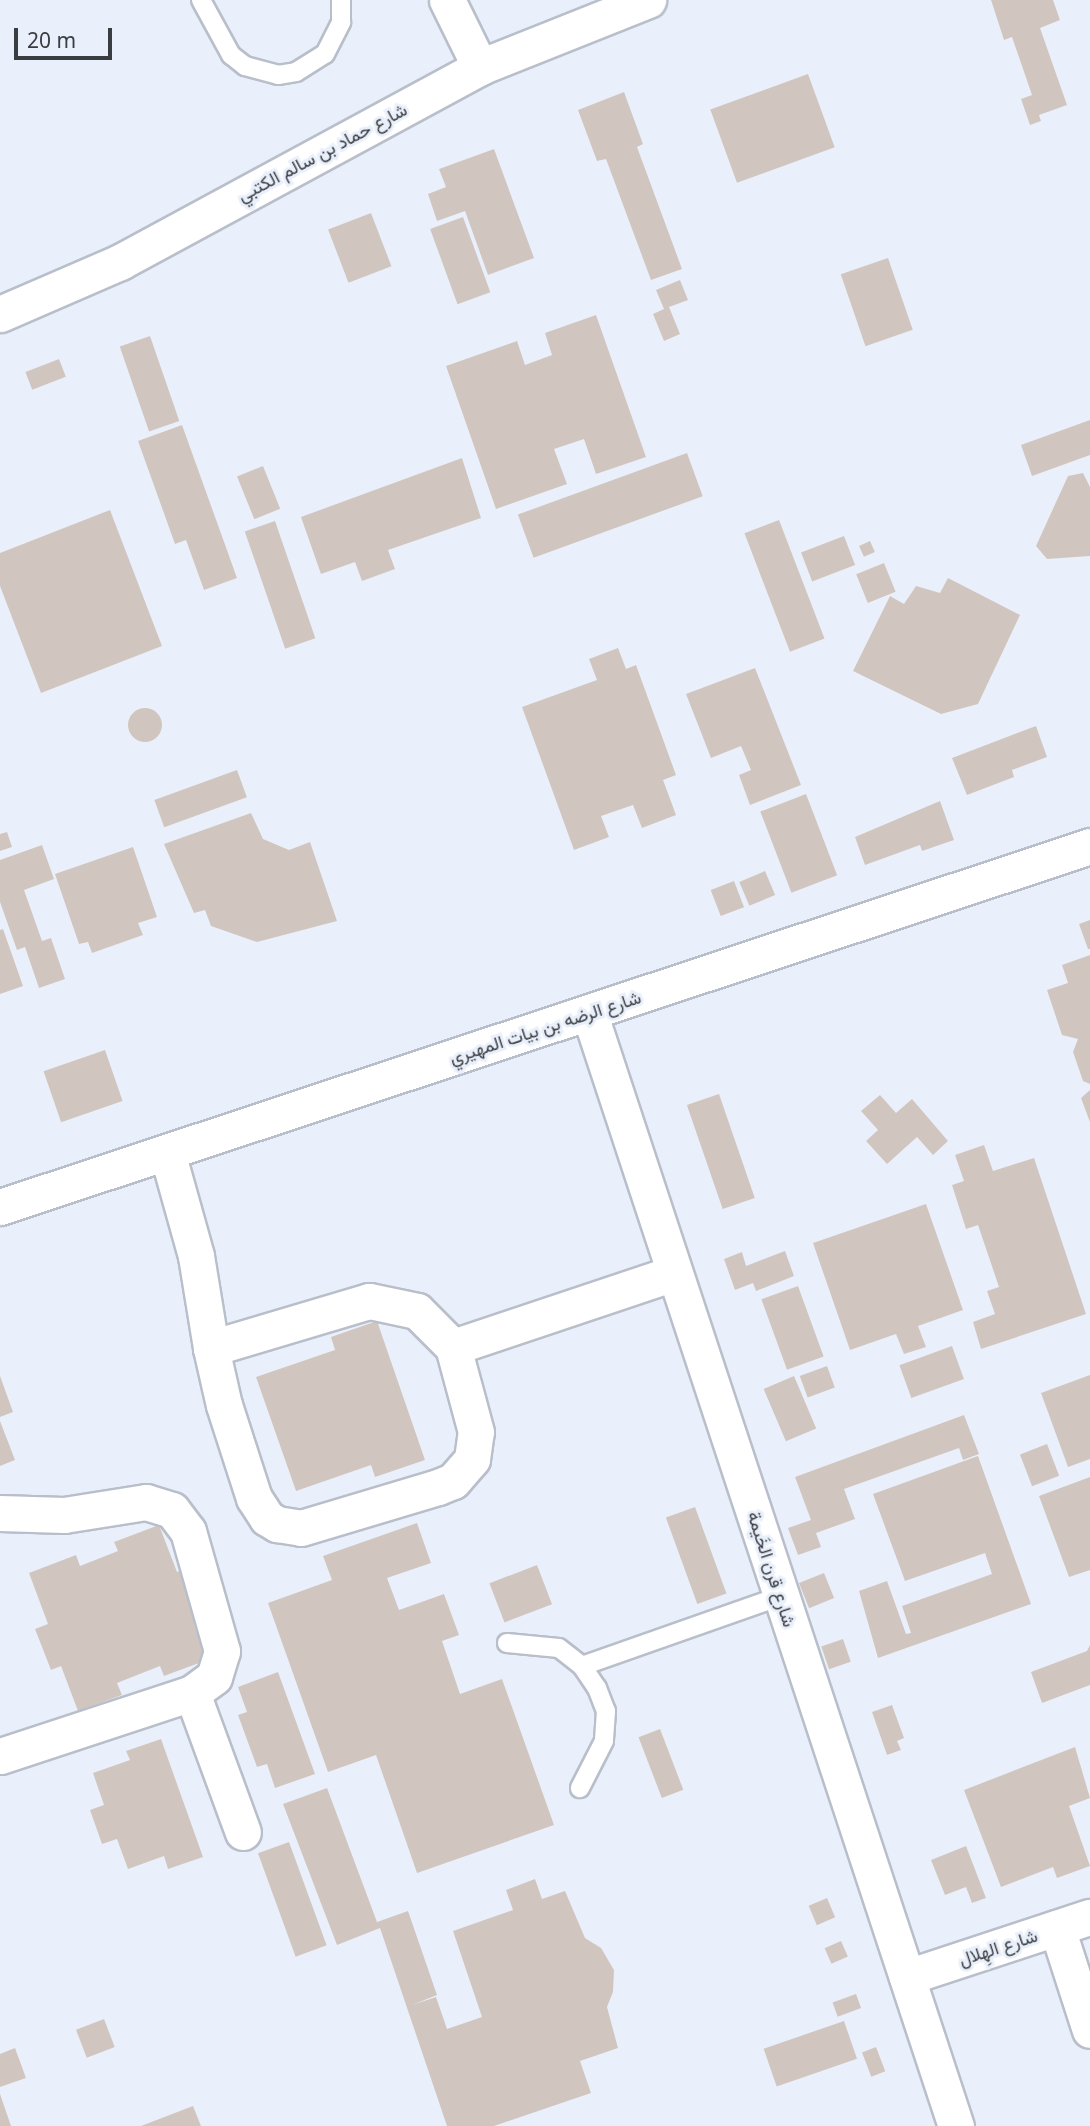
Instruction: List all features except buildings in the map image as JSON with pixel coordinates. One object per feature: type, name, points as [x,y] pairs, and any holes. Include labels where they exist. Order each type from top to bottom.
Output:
[{"type":"street","points":[[447,0],[480,68]]},
{"type":"street","name":"شارع حماد بن سالم الكتبي","points":[[0,314],[120,262],[480,68],[648,0]]},
{"type":"street","name":"شارع الرضه بن بيات المهيري","points":[[0,1207],[1090,846]]},
{"type":"street","name":"شارع قرن الخَيمة","points":[[589,1012],[956,2126]]},
{"type":"street","points":[[167,1152],[197,1256],[211,1348],[254,1498],[267,1518],[289,1528],[438,1487],[465,1470],[476,1432],[453,1347],[431,1320],[416,1311],[369,1301],[211,1348]]},
{"type":"street","points":[[453,1347],[674,1272]]},
{"type":"street","points":[[0,1513],[64,1516],[146,1502],[160,1503],[182,1519],[222,1651],[214,1677],[192,1693],[0,1756]]},
{"type":"street","points":[[192,1693],[243,1832]]},
{"type":"street","name":"شارع الهِلال","points":[[906,1977],[1090,1917]]},
{"type":"street","points":[[1057,1928],[1090,2030]]},
{"type":"lane","points":[[201,0],[231,55],[245,66],[278,75],[296,72],[325,54],[341,22],[341,0]]},
{"type":"lane","points":[[582,1666],[781,1596]]},
{"type":"lane","points":[[507,1643],[559,1648],[582,1666],[606,1711],[604,1741],[580,1788]]}]
